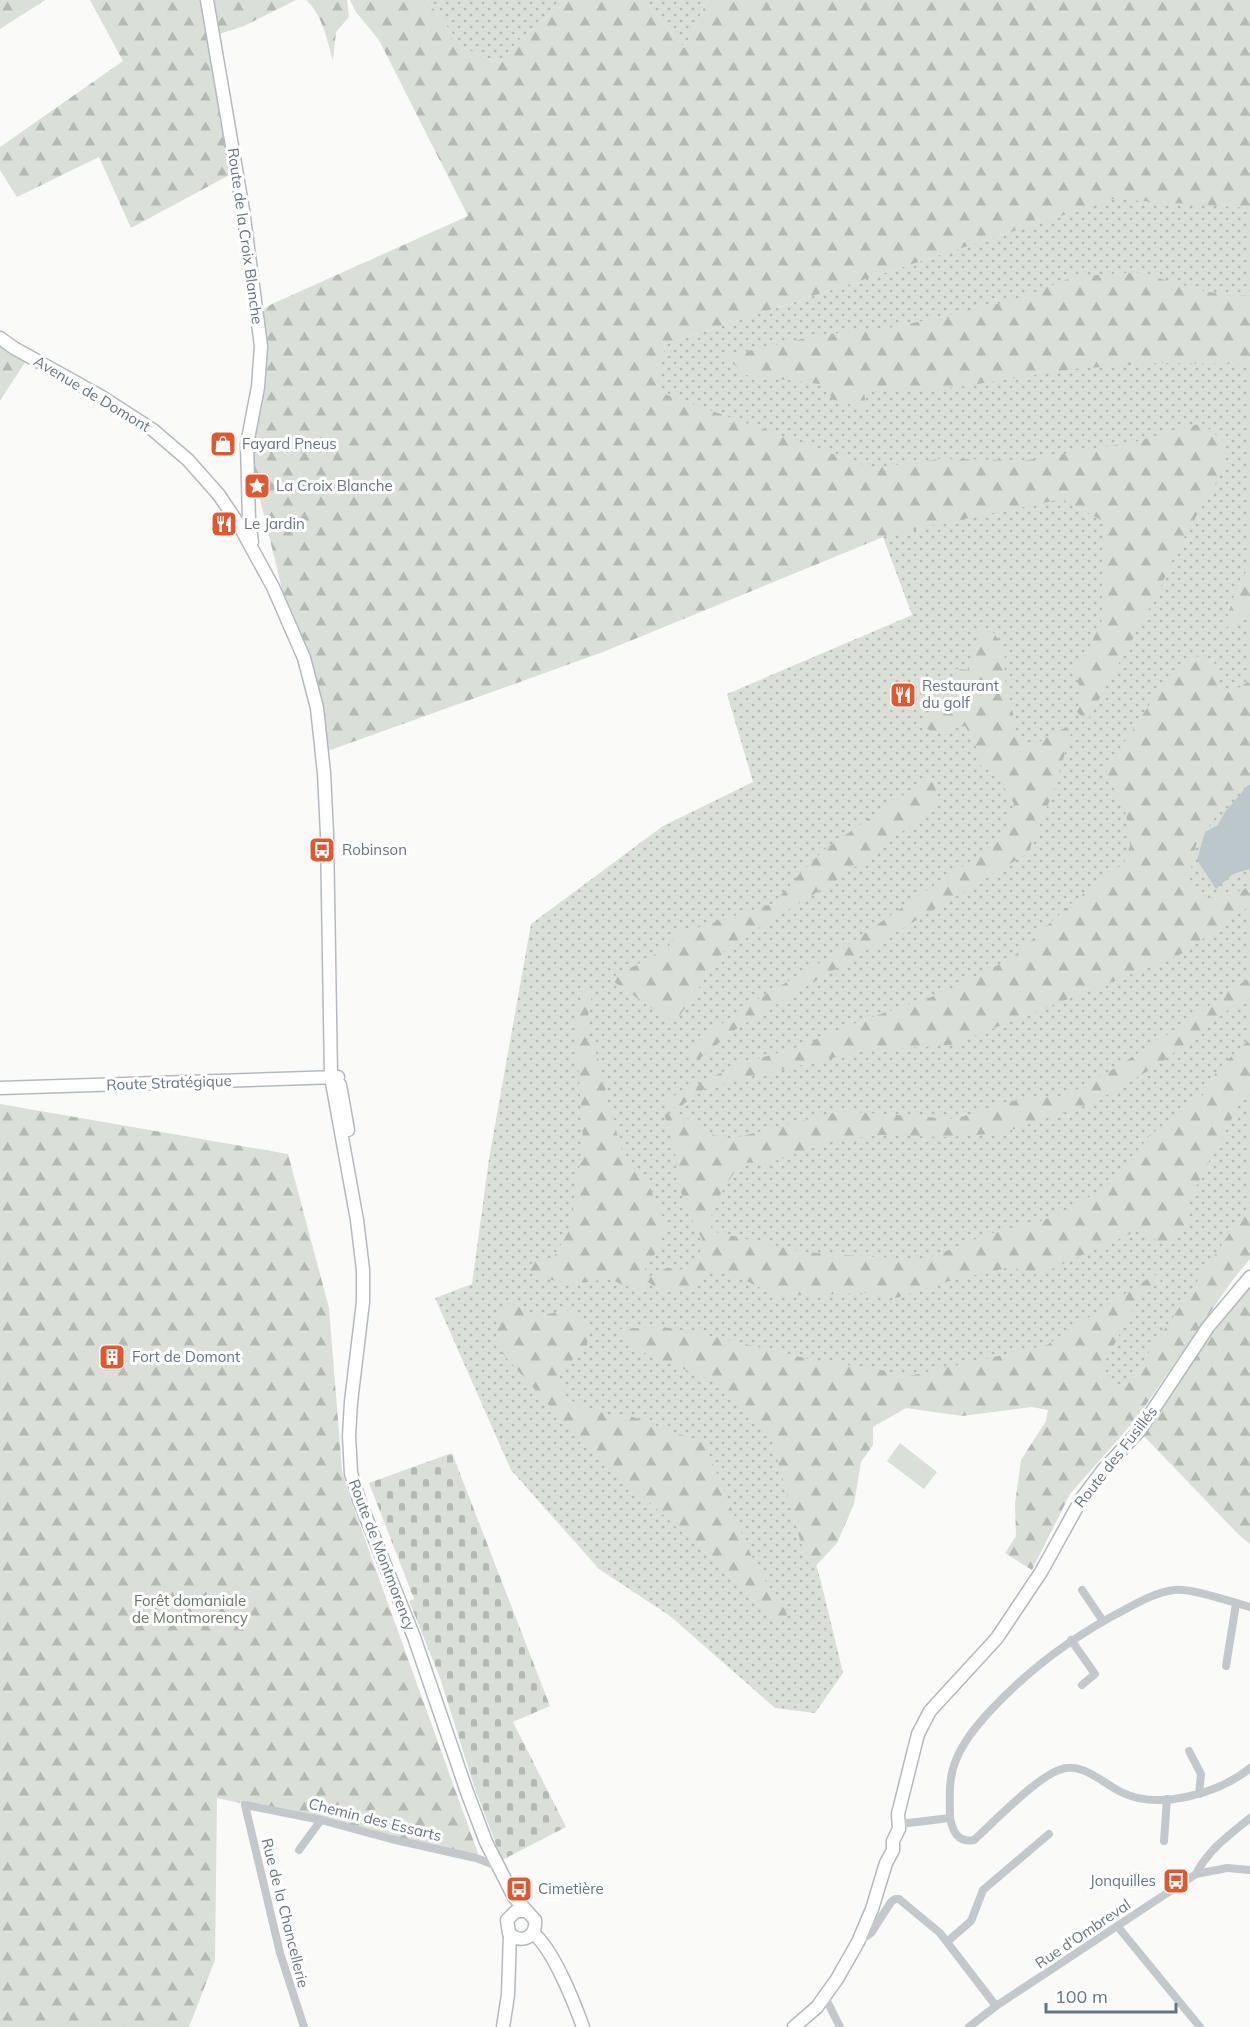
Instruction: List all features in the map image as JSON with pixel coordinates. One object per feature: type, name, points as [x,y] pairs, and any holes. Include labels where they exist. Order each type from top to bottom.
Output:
[{"type":"main road","name":"Route de la Croix Blanche","points":[[207,0],[244,220],[261,346],[258,387],[247,435],[247,472]]},
{"type":"main road","name":"Avenue de Domont","points":[[0,338],[102,397],[153,430],[188,460],[230,511],[258,560]]},
{"type":"main road","points":[[247,472],[243,499],[230,511],[241,518],[247,514],[250,507]]},
{"type":"main road","points":[[247,472],[250,531],[258,560]]},
{"type":"main road","name":"Route de Montmorency","points":[[258,560],[284,611],[304,658],[317,708],[326,804],[335,1077],[363,1270],[363,1302],[351,1402],[349,1437],[351,1473],[359,1500],[414,1637],[466,1792],[494,1864],[509,1908],[507,1920]]},
{"type":"main road","name":"Route Stratégique","points":[[1,1090],[335,1077]]},
{"type":"main road","name":"Route des Fusillés","points":[[794,2027],[825,1997],[858,1942],[872,1908],[886,1863],[892,1855],[892,1841],[900,1824],[898,1814],[918,1734],[930,1711],[997,1638],[1041,1572],[1082,1498],[1103,1470],[1139,1431],[1208,1327],[1250,1277]]},
{"type":"main road","name":"Route de Montmorency","points":[[494,1864],[514,1897],[526,1911]]},
{"type":"main road","points":[[510,1955],[513,1947],[528,1936],[535,1920],[526,1911],[516,1911],[507,1920],[507,1929],[516,1938],[528,1936],[545,1945],[575,2004],[583,2027]]},
{"type":"main road","points":[[504,2027],[508,1995],[510,1934]]},
{"type":"street","points":[[1082,1590],[1103,1621]]},
{"type":"street","points":[[1250,1607],[1175,1590],[1157,1595],[1103,1621],[1071,1640],[1008,1691],[980,1721],[967,1740],[956,1760],[952,1774],[950,1818],[953,1832],[959,1838],[966,1841],[974,1840],[1050,1774],[1070,1767],[1083,1770],[1121,1792],[1138,1798],[1167,1799],[1200,1794],[1224,1785],[1250,1768]]},
{"type":"street","points":[[1226,1666],[1236,1604]]},
{"type":"street","points":[[1071,1640],[1095,1674],[1083,1685]]},
{"type":"street","points":[[1189,1751],[1201,1773],[1198,1785],[1200,1794]]},
{"type":"street","points":[[1164,1841],[1167,1799]]},
{"type":"street","name":"Chemin des Essarts","points":[[245,1805],[321,1820],[494,1864]]},
{"type":"street","name":"Rue de la Chancellerie","points":[[245,1805],[280,1953],[303,2027]]},
{"type":"street","points":[[900,1824],[950,1818]]},
{"type":"street","points":[[1196,1874],[1202,1862],[1219,1842],[1250,1818]]},
{"type":"street","points":[[299,1850],[321,1820]]},
{"type":"street","points":[[948,1941],[971,1921],[983,1890],[1049,1834]]},
{"type":"street","name":"Rue d'Ombreval","points":[[969,2027],[996,2006],[1196,1874],[1227,1868],[1250,1870]]},
{"type":"street","points":[[858,1942],[871,1933],[895,1899],[904,1901],[948,1941],[996,2006]]},
{"type":"street","points":[[1118,1927],[1200,2027]]},
{"type":"street","points":[[825,1997],[840,2027]]},
{"type":"green space","points":[[0,0],[45,0],[0,29]]},
{"type":"green space","points":[[90,0],[296,0],[244,26],[213,36],[233,173],[131,228],[99,157],[17,197],[0,170],[0,147],[123,61]]},
{"type":"green space","points":[[306,0],[347,0],[349,17],[336,32],[333,60],[320,20]]},
{"type":"green space","points":[[350,0],[427,0],[463,48],[499,63],[522,37],[569,0],[644,0],[684,48],[708,0],[1250,0],[1250,208],[1113,199],[665,344],[656,391],[872,468],[939,459],[1028,460],[1138,441],[1202,423],[1226,444],[1222,472],[1175,553],[1160,589],[1087,721],[1077,712],[1081,691],[1074,669],[1084,659],[1102,620],[1103,521],[1062,499],[883,537],[603,652],[322,753],[251,462],[257,313],[272,304],[468,216],[379,40],[356,12]]},
{"type":"green space","points":[[427,0],[569,0],[522,37],[499,63],[463,48]]},
{"type":"green space","points":[[644,0],[708,0],[684,48]]},
{"type":"green space","points":[[1164,182],[1250,195],[1250,1250],[1111,1421],[1013,1383],[842,1392],[787,1463],[821,1582],[843,1673],[815,1713],[775,1708],[670,1616],[599,1569],[511,1470],[435,1298],[472,1284],[489,1159],[531,924],[663,826],[753,782],[727,694],[912,615],[883,537],[655,391],[665,344]]},
{"type":"green space","points":[[1136,272],[1208,292],[1250,296],[1250,366],[1159,363],[1072,369],[959,387],[864,392],[866,409],[831,399],[828,385],[745,375],[725,356],[820,335],[895,327],[1015,300],[1073,277]]},
{"type":"green space","points":[[0,336],[29,356],[0,401]]},
{"type":"green space","points":[[1250,567],[1250,611],[1223,630],[1239,581]]},
{"type":"green space","points":[[979,631],[993,632],[1004,648],[1006,697],[1013,713],[1014,730],[1022,742],[1036,744],[1074,724],[1052,795],[1028,853],[736,1029],[698,1060],[689,1056],[716,1028],[734,1015],[826,959],[1003,839],[1014,804],[995,772],[980,765],[976,758],[976,745],[965,726],[934,733],[918,723],[931,709],[950,705],[956,690],[956,669],[969,670]]},
{"type":"green space","points":[[1191,655],[1214,661],[1221,691],[1241,687],[1250,680],[1250,785],[1234,789],[1196,845],[1189,878],[1202,900],[1240,891],[1250,886],[1250,906],[1178,956],[951,1045],[862,1051],[704,1089],[677,1109],[663,1101],[739,1064],[792,1049],[863,1020],[940,994],[1012,958],[1073,902],[1124,863],[1131,843],[1126,814],[1105,768],[1156,695],[1178,667]]},
{"type":"green space","points":[[931,773],[938,798],[919,819],[840,878],[726,948],[676,1021],[660,1014],[613,981],[617,973],[637,965],[669,946],[677,929],[687,931],[774,903],[825,849],[921,783]]},
{"type":"green space","points":[[1250,977],[1250,993],[1158,1065],[1093,1103],[1002,1133],[948,1137],[881,1135],[834,1141],[772,1162],[740,1163],[712,1208],[711,1231],[803,1252],[924,1260],[988,1234],[1044,1220],[1072,1209],[1116,1178],[1150,1135],[1203,1095],[1218,1069],[1250,1039],[1250,1084],[1189,1200],[1187,1227],[1164,1244],[1137,1231],[1038,1275],[1011,1267],[945,1282],[896,1298],[866,1293],[776,1296],[741,1278],[713,1271],[688,1289],[658,1289],[648,1282],[642,1290],[608,1278],[576,1283],[555,1281],[526,1268],[537,1259],[553,1258],[570,1229],[583,1142],[576,1024],[583,986],[592,995],[586,1027],[599,1061],[611,1115],[622,1150],[648,1182],[665,1226],[660,1246],[644,1271],[648,1277],[667,1268],[688,1270],[700,1258],[702,1239],[683,1202],[672,1136],[663,1112],[687,1118],[714,1135],[731,1139],[841,1111],[955,1119],[1009,1101],[1065,1096],[1170,1033]]},
{"type":"green space","name":"Forêt domaniale de Montmorency","points":[[0,1104],[288,1154],[329,1308],[342,1470],[479,1856],[217,1798],[215,1960],[189,2027],[0,2027]]},
{"type":"green space","points":[[1250,1203],[1250,1259],[1232,1281],[1136,1419],[1070,1494],[1032,1570],[1005,1553],[1016,1536],[1015,1504],[1021,1460],[1046,1421],[1048,1410],[1032,1407],[962,1416],[906,1408],[873,1427],[873,1445],[861,1462],[854,1504],[837,1543],[813,1569],[803,1550],[770,1434],[720,1384],[630,1347],[620,1329],[662,1327],[694,1332],[813,1360],[909,1376],[1047,1345],[1155,1274],[1161,1281],[1139,1298],[1099,1373],[1115,1385],[1129,1382]]},
{"type":"green space","points":[[1250,1277],[1250,1544],[1139,1431]]},
{"type":"green space","points":[[511,1303],[538,1316],[567,1310],[589,1321],[587,1345],[558,1374],[566,1397],[583,1408],[630,1416],[704,1443],[750,1553],[776,1600],[786,1610],[787,1619],[770,1619],[697,1546],[571,1430],[496,1346],[497,1317]]},
{"type":"green space","points":[[900,1443],[937,1472],[924,1489],[887,1461]]},
{"type":"green space","points":[[452,1453],[550,1706],[513,1722],[566,1827],[502,1860],[475,1789],[440,1678],[409,1601],[414,1599],[369,1483]]},
{"type":"shaded area","points":[[1250,785],[1250,869],[1233,874],[1216,889],[1197,860],[1205,832],[1218,825],[1225,812]]},
{"type":"place","name":"Fayard Pneus","points":[[223,444]]},
{"type":"place","name":"La Croix Blanche","points":[[257,486]]},
{"type":"place","name":"Le Jardin","points":[[224,524]]},
{"type":"place","name":"Restaurant du golf","points":[[903,695]]},
{"type":"place","name":"Robinson","points":[[322,850]]},
{"type":"place","name":"Fort de Domont","points":[[112,1357]]},
{"type":"place","name":"Jonquilles","points":[[1176,1881]]},
{"type":"place","name":"Cimetière","points":[[519,1889]]}]
